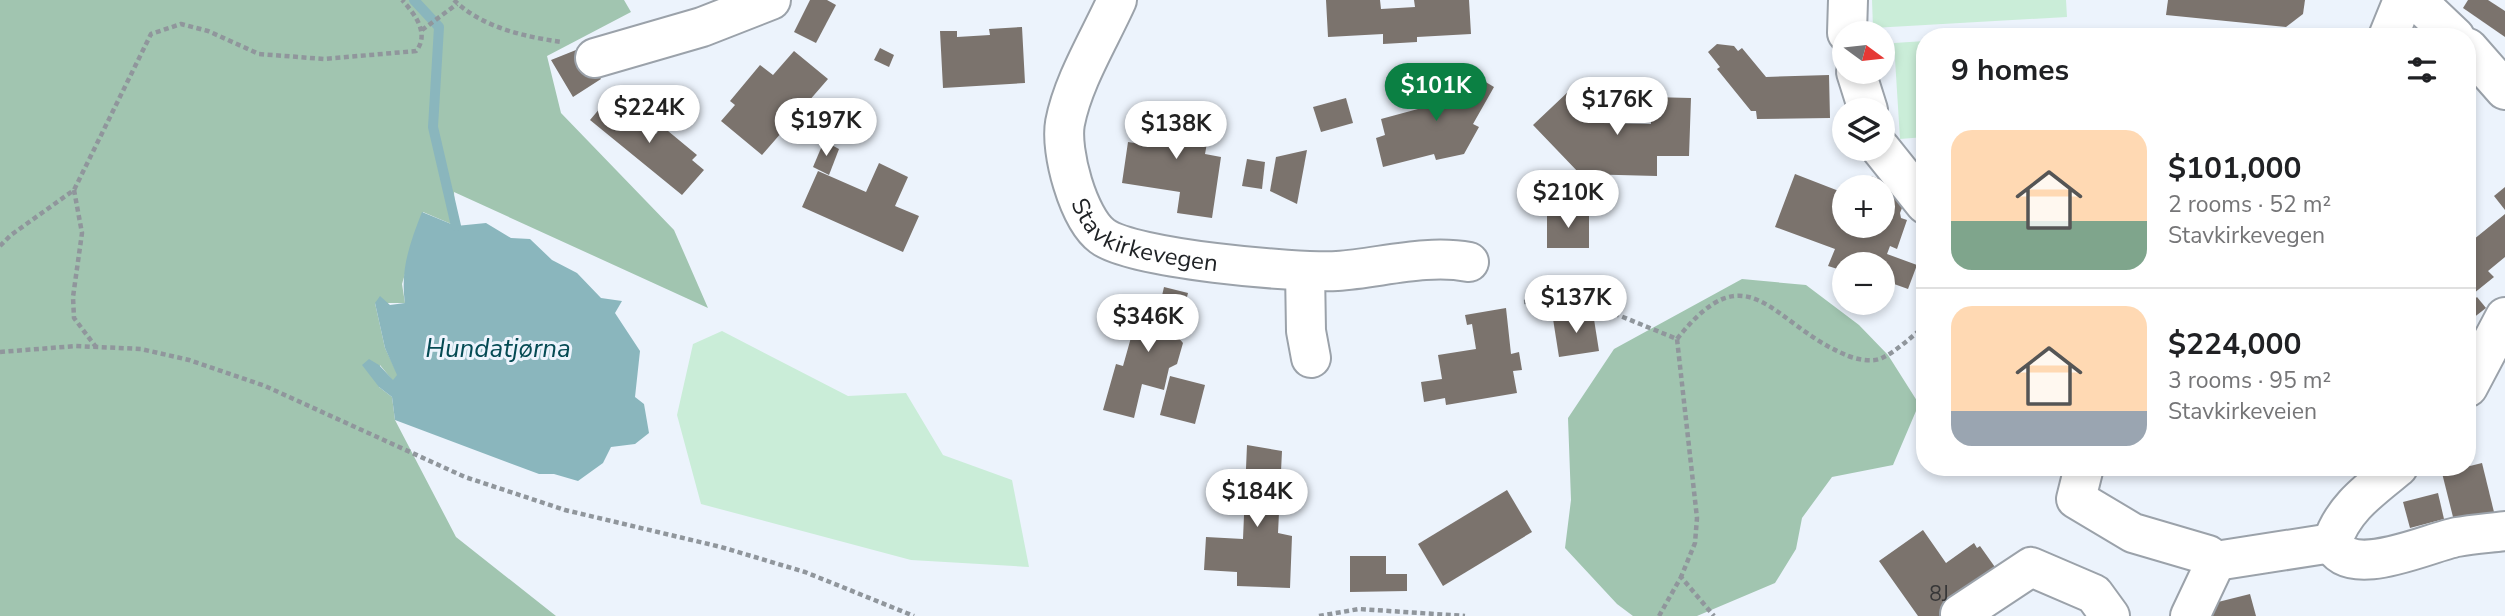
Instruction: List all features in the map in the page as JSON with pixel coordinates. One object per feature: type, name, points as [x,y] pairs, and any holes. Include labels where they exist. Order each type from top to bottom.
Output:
[{"type":"street","points":[[595,58],[702,27],[771,0]]},
{"type":"street","name":"Stavkirkevegen","points":[[1117,0],[1077,89],[1065,123],[1065,152],[1074,187],[1091,225],[1101,236],[1118,245],[1144,253],[1305,271],[1339,271],[1451,259],[1469,262]]},
{"type":"street","points":[[1847,21],[1848,0]]},
{"type":"street","points":[[2392,28],[2403,0]]},
{"type":"street","points":[[2416,0],[2446,28]]},
{"type":"street","points":[[2476,57],[2505,90]]},
{"type":"street","points":[[1891,161],[1916,193]]},
{"type":"street","points":[[1305,271],[1306,331],[1311,358]]},
{"type":"street","points":[[2476,372],[2505,317]]},
{"type":"street","points":[[2082,476],[2076,499],[2133,533],[2208,555],[2216,561],[2332,544]]},
{"type":"street","points":[[2332,544],[2347,511],[2388,476]]},
{"type":"street","points":[[2332,544],[2336,552],[2345,558],[2377,559],[2458,537],[2505,531]]},
{"type":"street","points":[[2190,616],[2216,561]]},
{"type":"street","points":[[1960,614],[1986,600],[2020,572],[2031,567],[2094,594],[2110,616]]},
{"type":"path","points":[[0,246],[10,235],[74,190],[151,34],[181,24],[208,31],[259,54],[324,59],[416,51],[422,44],[422,30],[402,0]]},
{"type":"path","points":[[422,30],[456,2],[483,21],[531,37],[590,45],[595,58]]},
{"type":"path","points":[[74,190],[82,233],[73,297],[74,318],[96,347]]},
{"type":"path","points":[[1659,616],[1681,577],[1695,544],[1697,518],[1677,339],[1699,311],[1723,298],[1748,295],[1768,303],[1789,323],[1823,346],[1856,359],[1881,359],[1916,333]]},
{"type":"path","points":[[1524,302],[1576,299],[1677,339]]},
{"type":"path","points":[[0,352],[96,347],[141,349],[189,360],[265,386],[465,477],[565,510],[721,547],[805,572],[914,616]]},
{"type":"path","points":[[1681,577],[1714,616]]},
{"type":"path","points":[[1319,616],[1359,609],[1465,616]]},
{"type":"green space","points":[[0,0],[624,0],[631,12],[547,56],[561,113],[674,230],[708,308],[454,192],[456,226],[423,212],[402,284],[405,303],[375,303],[385,348],[398,375],[393,381],[380,365],[379,387],[392,397],[395,420],[456,537],[556,616],[0,616]]},
{"type":"green space","points":[[1872,0],[2066,0],[2067,17],[1895,27],[1895,21],[1873,21]]},
{"type":"green space","points":[[1916,42],[1916,138],[1900,139],[1895,43]]},
{"type":"green space","points":[[1742,279],[1806,285],[1832,305],[1832,315],[1846,315],[1888,355],[1916,399],[1916,411],[1893,465],[1832,477],[1802,518],[1796,549],[1775,583],[1697,616],[1633,616],[1617,604],[1565,548],[1571,500],[1568,418],[1614,349]]},
{"type":"green space","points":[[722,331],[848,396],[906,393],[943,455],[1012,480],[1029,567],[911,560],[701,504],[677,415],[693,344]]},
{"type":"water","name":"Hundatjørna","points":[[422,212],[456,226],[486,223],[511,238],[530,239],[552,260],[577,273],[601,298],[622,301],[615,313],[640,351],[635,397],[644,404],[649,433],[635,444],[611,447],[603,463],[578,481],[554,474],[539,474],[395,420],[392,397],[379,387],[362,365],[369,359],[393,380],[397,375],[385,348],[375,303],[380,296],[390,305],[405,303],[405,267]]},
{"type":"building","points":[[810,0],[827,0],[836,5],[816,43],[794,32]]},
{"type":"building","points":[[1326,0],[1380,0],[1381,9],[1415,7],[1414,0],[1469,0],[1471,34],[1417,37],[1417,42],[1383,44],[1383,34],[1328,37]]},
{"type":"building","points":[[2168,0],[2305,0],[2303,14],[2286,27],[2166,15]]},
{"type":"building","points":[[2468,0],[2488,0],[2505,11],[2505,37],[2463,8]]},
{"type":"building","points":[[1022,27],[1025,83],[943,88],[940,31],[957,31],[957,37],[990,35],[989,29]]},
{"type":"building","points":[[1717,44],[1734,46],[1738,51],[1742,48],[1766,77],[1829,75],[1830,118],[1757,119],[1756,111],[1751,111],[1717,69],[1720,67],[1708,52]]},
{"type":"building","points":[[880,48],[894,55],[889,67],[874,60]]},
{"type":"building","points":[[576,50],[579,55],[584,51],[601,79],[573,97],[551,60]]},
{"type":"building","points":[[794,51],[828,79],[762,155],[721,121],[735,105],[730,101],[760,65],[773,75]]},
{"type":"building","points":[[1449,71],[1465,79],[1469,72],[1494,87],[1473,124],[1479,127],[1464,154],[1436,160],[1434,154],[1383,167],[1376,138],[1385,135],[1381,119],[1429,106]]},
{"type":"building","points":[[1570,90],[1602,123],[1651,124],[1651,97],[1691,98],[1689,156],[1657,156],[1657,176],[1580,174],[1533,125]]},
{"type":"building","points":[[612,94],[656,134],[662,126],[697,155],[692,160],[704,170],[682,195],[590,120]]},
{"type":"building","points":[[1346,98],[1353,123],[1321,132],[1313,107]]},
{"type":"building","points":[[1160,105],[1205,112],[1200,142],[1207,143],[1205,154],[1221,157],[1212,218],[1177,213],[1180,192],[1122,183],[1128,142],[1147,145],[1149,130],[1156,131]]},
{"type":"building","points":[[824,141],[839,149],[829,175],[813,167]]},
{"type":"building","points":[[1307,150],[1297,204],[1270,191],[1276,157]]},
{"type":"building","points":[[1247,159],[1265,162],[1262,189],[1242,186]]},
{"type":"building","points":[[879,163],[908,177],[895,206],[919,216],[903,252],[802,207],[818,171],[866,192]]},
{"type":"building","points":[[1795,174],[1832,188],[1832,238],[1895,238],[1895,185],[1909,190],[1900,213],[1901,218],[1907,220],[1897,249],[1890,246],[1888,252],[1834,252],[1835,249],[1775,227]]},
{"type":"building","points":[[2505,187],[2505,210],[2494,196]]},
{"type":"building","points":[[1547,211],[1589,211],[1589,248],[1547,248]]},
{"type":"building","points":[[2505,214],[2505,257],[2488,271],[2494,277],[2476,292],[2476,238]]},
{"type":"building","points":[[1895,257],[1916,265],[1908,289],[1895,284]]},
{"type":"building","points":[[1164,287],[1188,293],[1177,336],[1183,343],[1177,364],[1169,368],[1164,390],[1142,384],[1134,418],[1103,410],[1116,364],[1123,366],[1139,309],[1158,313]]},
{"type":"building","points":[[2476,298],[2486,308],[2476,316]]},
{"type":"building","points":[[1506,308],[1511,354],[1519,352],[1522,370],[1513,371],[1517,393],[1446,405],[1445,398],[1424,402],[1421,382],[1442,379],[1438,355],[1476,349],[1472,324],[1467,325],[1465,315]]},
{"type":"building","points":[[1593,313],[1599,351],[1559,357],[1553,319]]},
{"type":"building","points":[[1170,376],[1205,385],[1195,424],[1160,415]]},
{"type":"building","points":[[1247,445],[1282,451],[1278,533],[1292,536],[1290,588],[1237,586],[1237,572],[1204,570],[1206,537],[1243,539]]},
{"type":"building","points":[[2482,463],[2494,512],[2454,521],[2443,476],[2476,476],[2476,464]]},
{"type":"building","points":[[1507,490],[1532,532],[1443,586],[1418,544]]},
{"type":"building","points":[[2438,493],[2444,519],[2410,528],[2403,502]]},
{"type":"building","points":[[1923,530],[1946,563],[1974,543],[1977,548],[1980,546],[2002,577],[1956,616],[1918,616],[1879,561]]},
{"type":"building","points":[[1350,556],[1386,556],[1386,574],[1407,574],[1407,591],[1350,592]]},
{"type":"building","points":[[2250,594],[2256,616],[2209,616],[2206,605]]},
{"type":"waterway","points":[[414,0],[439,27],[433,127],[456,226]]}]
